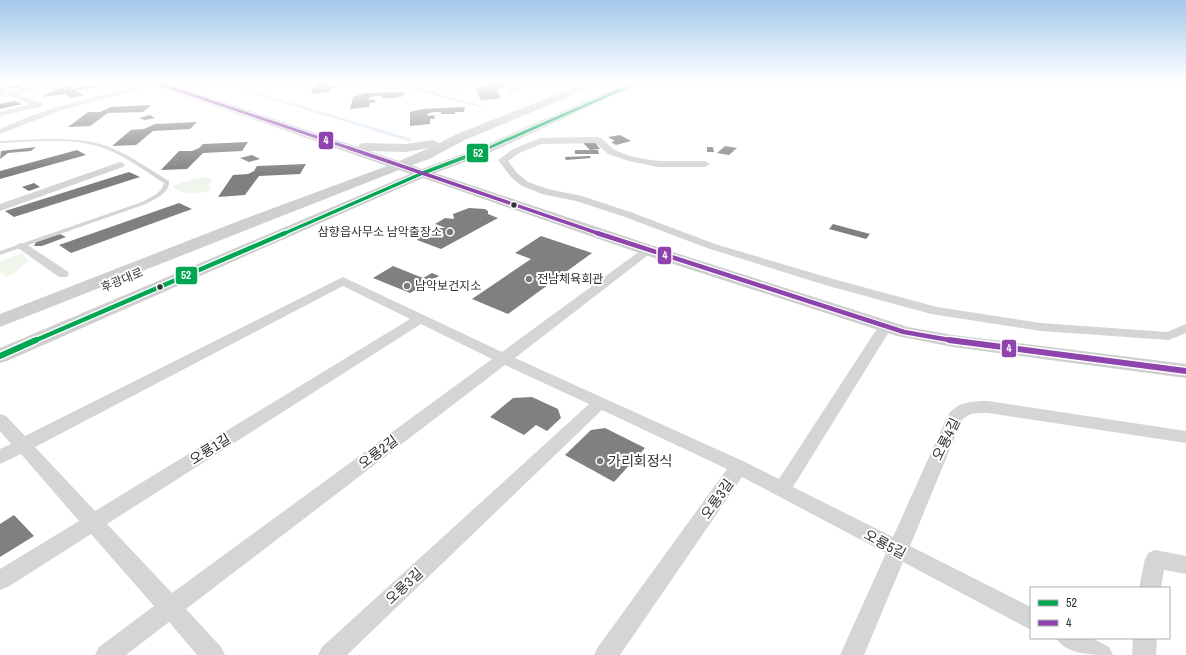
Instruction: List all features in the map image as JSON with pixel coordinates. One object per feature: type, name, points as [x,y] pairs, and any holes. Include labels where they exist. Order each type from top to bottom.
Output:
[{"type":"street","points":[[0,132],[23,120],[42,114]]},
{"type":"street","points":[[247,114],[648,250],[904,332],[953,341],[1186,371]]},
{"type":"street","name":"후광대로","points":[[0,356],[277,237],[410,169],[424,156],[460,137],[518,114]]},
{"type":"street","name":"후광대로","points":[[424,156],[533,114]]},
{"type":"street","name":"후광대로","points":[[446,164],[480,144],[550,114]]},
{"type":"street","name":"후광대로","points":[[0,321],[338,188],[410,169],[446,164],[483,151],[567,114]]},
{"type":"street","points":[[341,146],[406,148],[431,145],[460,137]]},
{"type":"street","points":[[705,164],[658,164],[630,158],[611,152],[598,140],[540,141],[516,151],[503,160],[514,174],[525,184],[546,192],[578,198],[719,248],[829,282],[936,311],[1041,326],[1169,336],[1186,328]]},
{"type":"street","points":[[338,188],[354,168],[357,158],[341,146]]},
{"type":"street","points":[[0,208],[120,165]]},
{"type":"street","name":"후광대로","points":[[0,330],[181,256],[242,225]]},
{"type":"street","name":"후광대로","points":[[0,343],[201,261],[277,237]]},
{"type":"street","points":[[22,246],[63,274]]},
{"type":"street","name":"오룡2길","points":[[107,655],[648,250]]},
{"type":"street","points":[[0,457],[344,281],[504,358]]},
{"type":"street","name":"오룡1길","points":[[0,580],[421,318]]},
{"type":"street","points":[[782,489],[885,326]]},
{"type":"street","name":"오룡3길","points":[[504,358],[740,467],[606,655]]},
{"type":"street","name":"오룡3길","points":[[330,655],[600,403]]},
{"type":"street","name":"오룡4길","points":[[852,655],[896,550],[955,417],[961,410],[973,406],[988,407],[1186,438]]},
{"type":"street","points":[[0,420],[214,655]]},
{"type":"street","name":"오룡5길","points":[[740,467],[896,550],[1030,618]]},
{"type":"street","points":[[1150,587],[1155,559],[1186,565]]},
{"type":"street","points":[[1070,639],[1101,655]]},
{"type":"street","points":[[1144,655],[1145,639]]},
{"type":"lane","points":[[0,142],[59,140],[90,143],[113,151],[167,182],[166,187],[162,192],[144,203],[0,253]]},
{"type":"shaded area","points":[[206,177],[212,180],[208,186],[211,187],[209,191],[185,193],[172,186],[193,179]]},
{"type":"shaded area","points":[[22,253],[29,260],[15,273],[6,277],[0,272],[0,261]]},
{"type":"building","points":[[86,114],[107,114],[90,126],[68,127]]},
{"type":"building","points":[[410,114],[428,114],[427,114],[428,116],[434,115],[435,119],[430,119],[430,124],[410,126]]},
{"type":"building","points":[[150,115],[155,118],[145,120],[139,118]]},
{"type":"building","points":[[197,122],[190,129],[153,131],[136,145],[112,146],[131,130],[144,129],[155,124]]},
{"type":"building","points":[[620,135],[631,141],[616,145],[611,142],[615,141],[608,137]]},
{"type":"building","points":[[594,141],[600,149],[590,150],[583,143]]},
{"type":"building","points":[[248,142],[242,151],[203,153],[187,169],[161,170],[179,151],[192,151],[199,148],[203,144]]},
{"type":"building","points":[[725,146],[737,148],[729,155],[717,153]]},
{"type":"building","points":[[36,147],[31,151],[8,153],[0,159],[1,151]]},
{"type":"building","points":[[707,147],[713,147],[714,152],[707,152]]},
{"type":"building","points":[[77,150],[86,155],[0,179],[0,171]]},
{"type":"building","points":[[575,150],[598,150],[599,154],[575,154]]},
{"type":"building","points":[[252,155],[260,159],[249,162],[240,158]]},
{"type":"building","points":[[590,156],[591,158],[566,160],[565,157]]},
{"type":"building","points":[[306,164],[300,174],[259,176],[245,195],[218,197],[233,175],[248,174],[254,171],[257,166]]},
{"type":"building","points":[[129,172],[140,177],[14,217],[5,211]]},
{"type":"building","points":[[34,183],[40,187],[29,191],[22,187]]},
{"type":"building","points":[[179,203],[192,209],[71,253],[59,245]]},
{"type":"building","name":"삼향읍사무소 남악출장소","points":[[469,208],[485,209],[488,211],[488,214],[498,218],[441,249],[417,240],[419,236],[436,228],[446,228],[435,224],[445,218],[454,219],[453,214]]},
{"type":"building","points":[[833,224],[870,234],[866,239],[829,229]]},
{"type":"building","points":[[60,234],[66,237],[42,246],[34,246],[36,242]]},
{"type":"building","name":"전남체육회관","points":[[541,236],[592,253],[508,314],[472,299],[531,259],[515,253]]},
{"type":"building","name":"남악보건지소","points":[[393,266],[423,278],[432,273],[439,276],[410,293],[373,278]]},
{"type":"building","points":[[532,397],[558,409],[561,418],[547,431],[536,425],[524,435],[490,417],[513,398]]},
{"type":"building","points":[[605,428],[645,448],[614,482],[565,455],[591,430]]},
{"type":"building","points":[[14,515],[34,536],[0,557],[0,524]]},
{"type":"waterway","points":[[323,114],[410,140]]},
{"type":"transit line","name":"4","points":[[247,114],[648,250],[904,332],[953,341],[1186,371]]},
{"type":"transit line","name":"52","points":[[0,356],[423,173],[483,151],[567,114]]},
{"type":"place","name":"삼향읍사무소 남악출장소","points":[[450,232]]},
{"type":"place","name":"전남체육회관","points":[[529,279]]},
{"type":"place","name":"남악보건지소","points":[[407,286]]},
{"type":"place","name":"가리회정식","points":[[600,461]]}]
